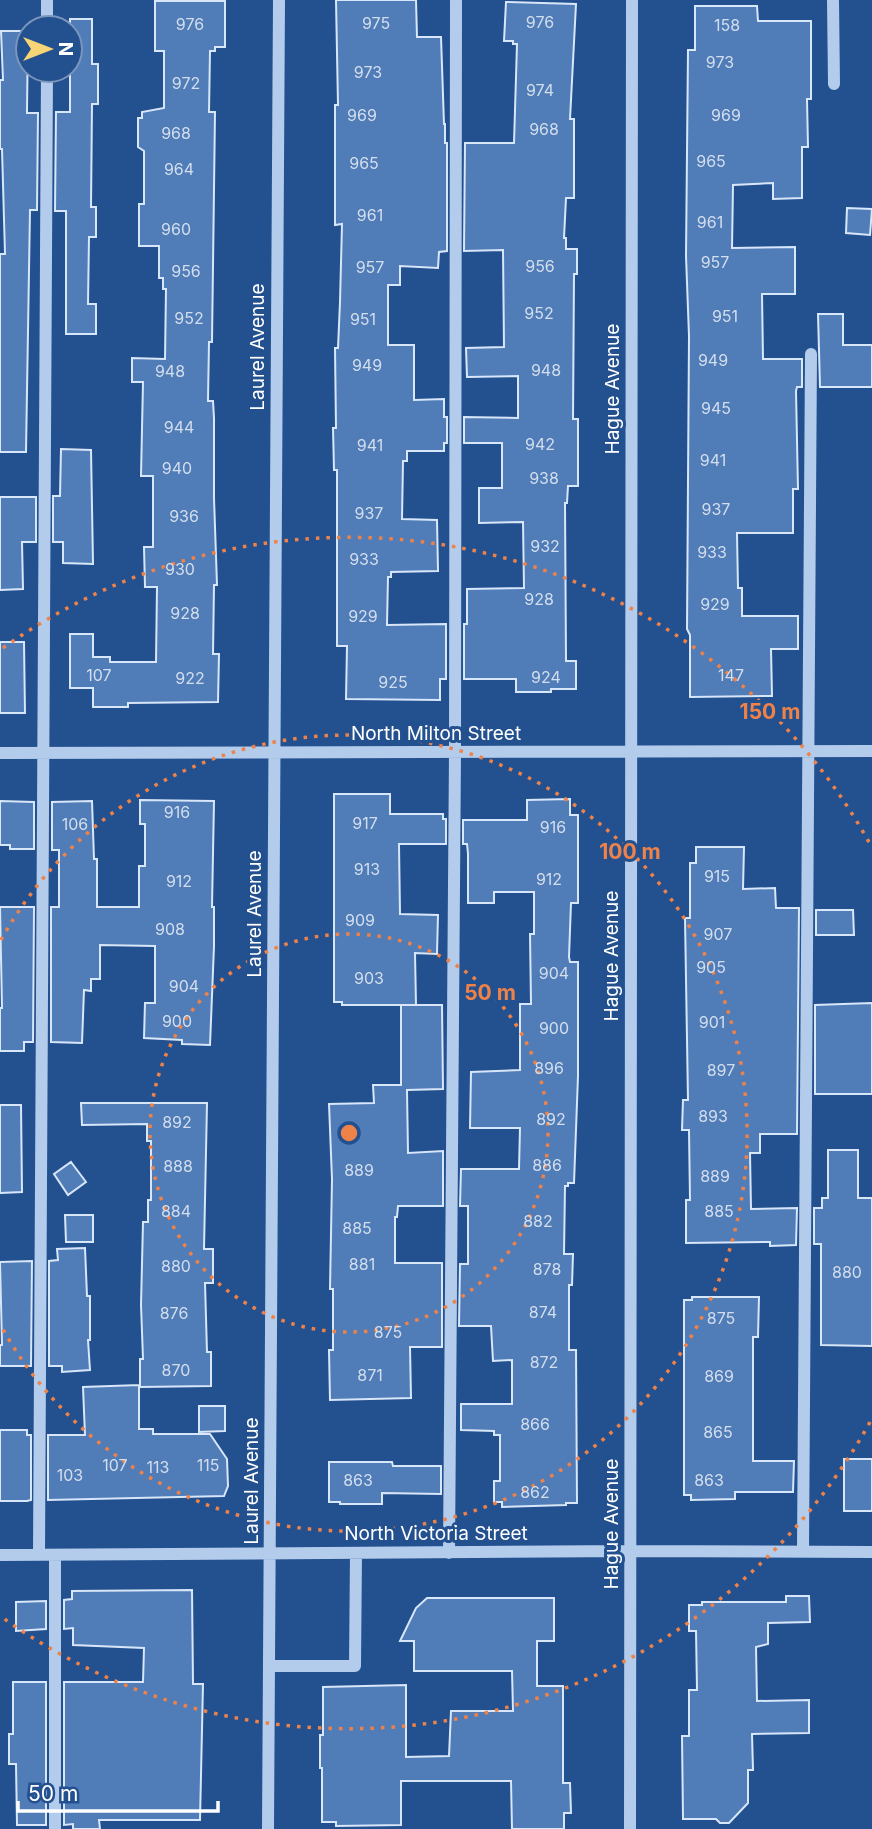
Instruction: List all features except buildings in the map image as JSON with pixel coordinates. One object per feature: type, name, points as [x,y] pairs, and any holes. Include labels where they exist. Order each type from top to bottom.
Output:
[{"type":"street","name":"Laurel Avenue","points":[[268,1829],[279,0]]},
{"type":"street","points":[[449,1553],[455,752],[456,0]]},
{"type":"street","name":"Hague Avenue","points":[[630,1829],[632,0]]},
{"type":"street","points":[[833,0],[834,84]]},
{"type":"street","points":[[38,1555],[47,84]]},
{"type":"street","points":[[803,1551],[811,354]]},
{"type":"street","name":"North Milton Street","points":[[0,753],[872,751]]},
{"type":"street","name":"North Victoria Street","points":[[0,1555],[872,1552]]},
{"type":"street","points":[[269,1666],[355,1666],[356,1553]]},
{"type":"street","points":[[55,1555],[55,1829]]}]
